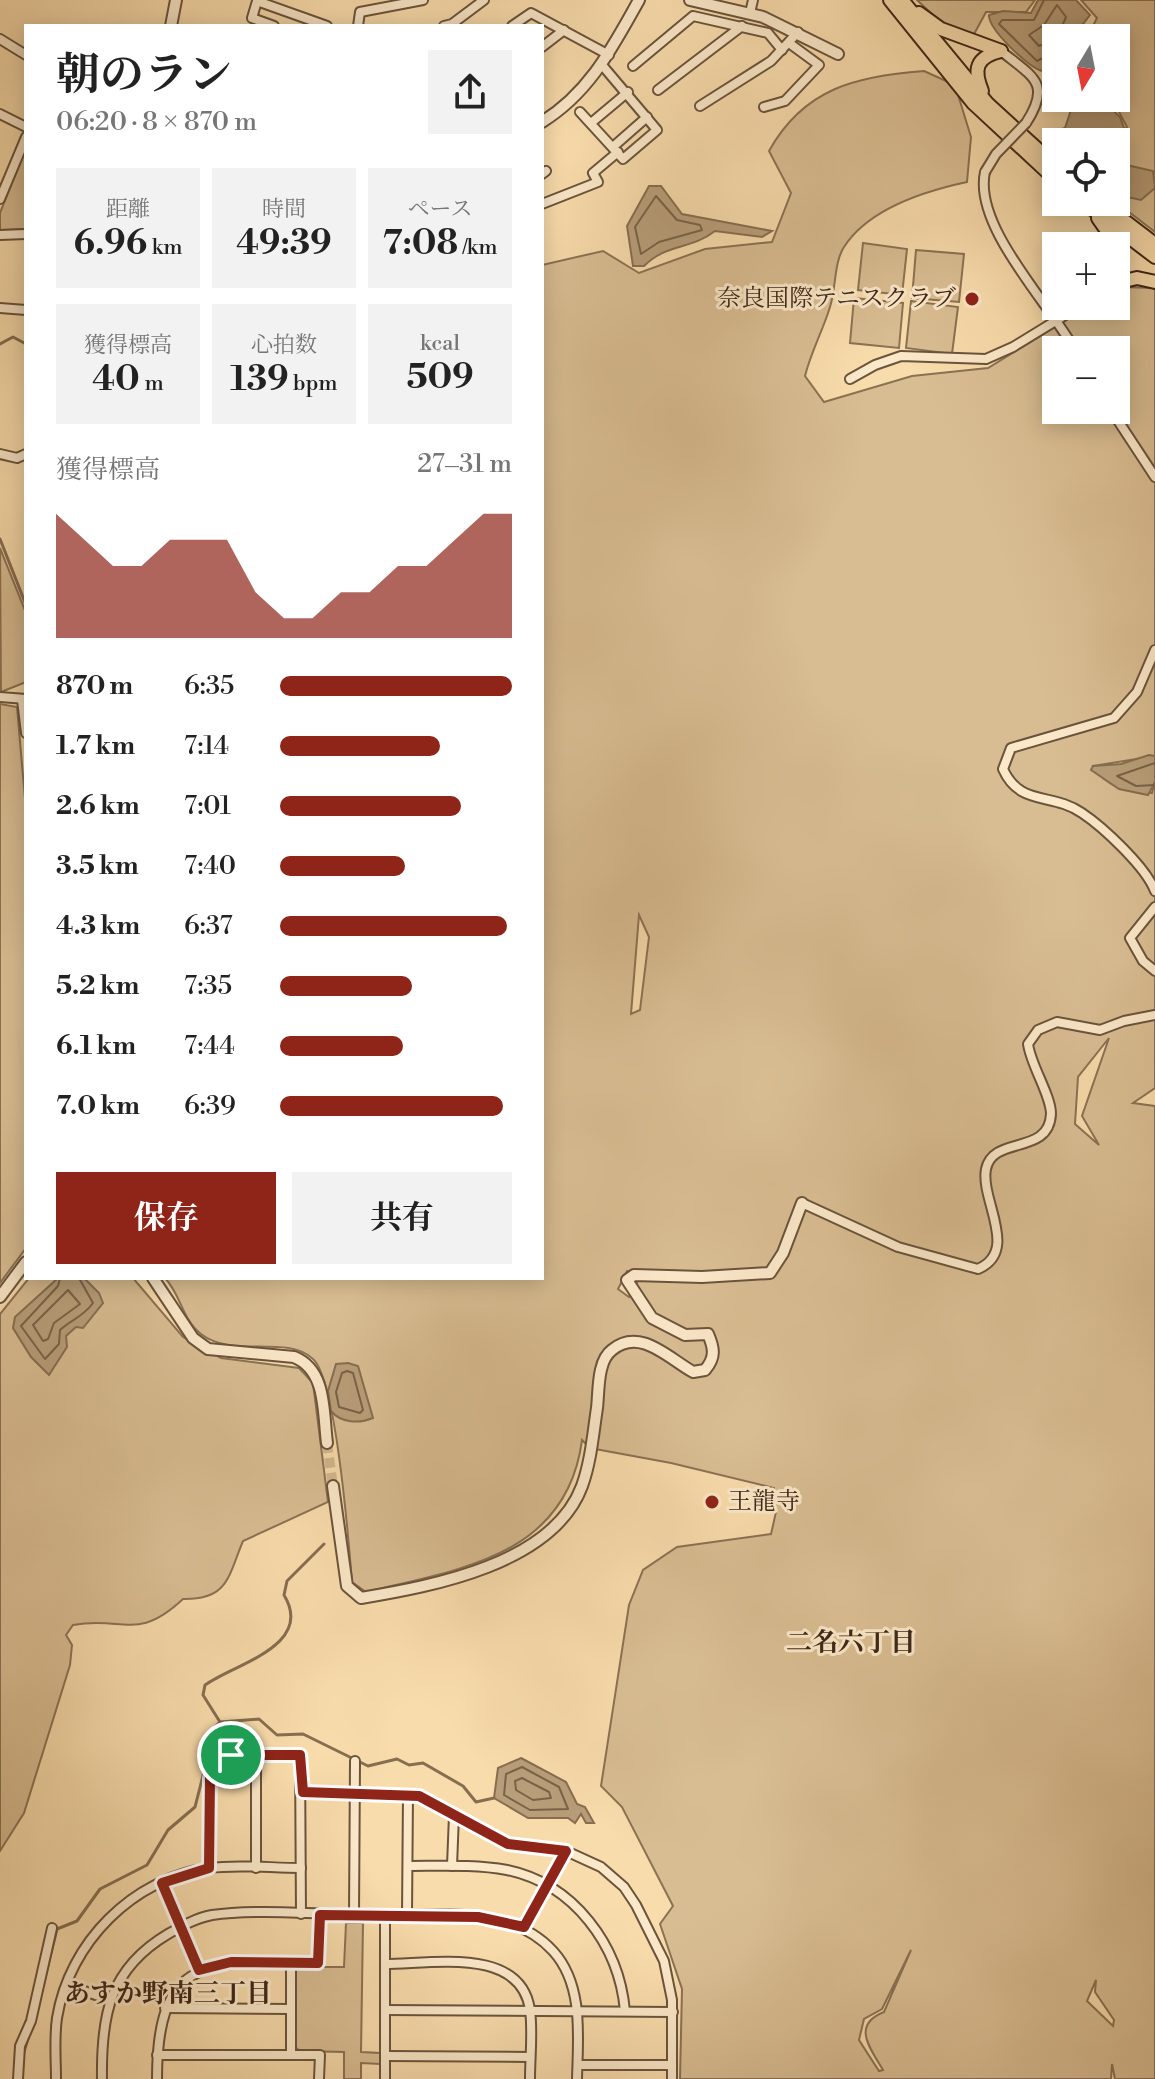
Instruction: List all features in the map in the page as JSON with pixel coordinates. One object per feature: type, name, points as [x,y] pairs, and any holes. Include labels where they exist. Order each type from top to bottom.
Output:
[{"type":"main road","points":[[898,1],[941,29],[1001,51]]},
{"type":"main road","points":[[898,1],[988,104],[1042,153]]},
{"type":"main road","points":[[898,1],[973,103],[1042,167]]},
{"type":"main road","points":[[988,104],[976,76],[976,66],[982,57],[1001,51]]},
{"type":"main road","points":[[1105,216],[1155,257]]},
{"type":"main road","points":[[1110,216],[1155,244]]},
{"type":"main road","points":[[1130,280],[1155,282]]},
{"type":"street","points":[[171,24],[176,0]]},
{"type":"street","points":[[268,24],[252,18],[257,0],[322,24]]},
{"type":"street","points":[[358,24],[364,0]]},
{"type":"street","points":[[360,12],[423,0]]},
{"type":"street","points":[[451,24],[484,0]]},
{"type":"street","points":[[544,120],[580,93],[609,55],[639,0]]},
{"type":"street","points":[[690,0],[750,13],[798,32],[838,54]]},
{"type":"street","points":[[750,13],[753,0]]},
{"type":"street","points":[[515,24],[531,13],[609,55]]},
{"type":"street","points":[[633,66],[693,16],[768,33],[819,65],[785,101],[764,107]]},
{"type":"street","points":[[658,90],[742,26]]},
{"type":"street","points":[[544,45],[564,30]]},
{"type":"street","points":[[700,106],[786,46],[798,32]]},
{"type":"street","points":[[0,39],[24,54]]},
{"type":"street","points":[[1001,51],[1038,83],[1041,93],[1038,105],[1026,123],[996,154],[985,172],[984,199],[1000,237],[1067,336]]},
{"type":"street","points":[[580,112],[623,159],[657,130],[628,92],[602,65]]},
{"type":"street","points":[[591,123],[628,92]]},
{"type":"street","points":[[0,114],[24,126]]},
{"type":"street","points":[[544,203],[598,182],[593,173],[647,117]]},
{"type":"street","points":[[0,199],[24,141]]},
{"type":"street","points":[[0,235],[24,234]]},
{"type":"street","points":[[0,308],[24,310]]},
{"type":"street","points":[[850,379],[901,356],[986,359],[1059,321]]},
{"type":"street","points":[[1120,424],[1155,477]]},
{"type":"street","points":[[0,454],[17,458],[24,455]]},
{"type":"street","points":[[1155,650],[1137,692],[1114,718],[1011,748],[1003,769],[1010,785],[1019,793],[1058,802],[1081,812],[1137,865],[1155,891]]},
{"type":"street","points":[[0,697],[24,699]]},
{"type":"street","points":[[1155,907],[1130,938],[1143,961],[1155,971]]},
{"type":"street","points":[[333,1486],[347,1586],[361,1598],[400,1592],[514,1557],[557,1521],[582,1488],[608,1353],[629,1341],[646,1343],[693,1372],[705,1370],[712,1359],[714,1347],[708,1334],[685,1335],[652,1318],[627,1280],[634,1275],[761,1277],[770,1273],[783,1253],[802,1203],[898,1247],[978,1269],[986,1266],[996,1254],[997,1243],[984,1181],[987,1163],[997,1151],[1037,1139],[1045,1132],[1051,1113],[1031,1063],[1028,1044],[1032,1037],[1057,1022],[1100,1030],[1155,1015]]},
{"type":"street","points":[[0,1297],[24,1265]]},
{"type":"street","points":[[154,1280],[193,1338],[208,1349],[294,1357],[305,1362],[319,1380],[327,1443]]},
{"type":"street","points":[[209,1868],[210,1778],[218,1755],[300,1755],[303,1792],[301,1914]]},
{"type":"street","points":[[256,1755],[256,1868]]},
{"type":"street","points":[[354,1915],[355,1761]]},
{"type":"street","points":[[303,1792],[408,1794],[429,1799],[508,1844],[566,1851],[601,1867],[624,1887],[664,1961],[673,2012],[672,2079]]},
{"type":"street","points":[[407,1915],[408,1794]]},
{"type":"street","points":[[452,1866],[454,1815]]},
{"type":"street","points":[[524,1927],[566,1851]]},
{"type":"street","points":[[408,1866],[508,1871],[547,1886],[593,1925],[614,1960],[625,2011]]},
{"type":"street","points":[[56,2079],[58,2016],[67,1985],[80,1955],[106,1920],[126,1903],[162,1883],[209,1868],[301,1868]]},
{"type":"street","points":[[162,1883],[199,1970]]},
{"type":"street","points":[[102,2079],[102,2031],[110,2000],[131,1964],[150,1946],[180,1927],[213,1915],[301,1914],[478,1917],[524,1927],[562,1963],[577,2011],[577,2079]]},
{"type":"street","points":[[157,2079],[158,2033],[165,2008],[174,1992],[199,1970],[231,1962],[319,1961],[320,1915]]},
{"type":"street","points":[[385,1915],[385,2079]]},
{"type":"street","points":[[18,2079],[20,2046],[31,2021],[52,1928]]},
{"type":"street","points":[[291,1963],[291,2055]]},
{"type":"street","points":[[385,1964],[493,1966],[517,1982],[530,2010],[530,2079]]},
{"type":"street","points":[[67,1985],[110,2000]]},
{"type":"street","points":[[165,2008],[291,2009]]},
{"type":"street","points":[[385,2010],[673,2012]]},
{"type":"street","points":[[157,2055],[320,2055],[319,2079]]},
{"type":"street","points":[[385,2056],[530,2057]]},
{"type":"street","points":[[578,2065],[672,2065]]},
{"type":"shaded area","points":[[917,0],[1035,0],[1026,12],[986,12],[973,36],[947,28]]},
{"type":"shaded area","points":[[1081,0],[1155,0],[1155,232],[1130,213],[1130,128],[1126,128],[1119,112],[1130,112],[1130,24],[1094,24],[1097,18]]},
{"type":"shaded area","points":[[924,71],[955,85],[971,137],[967,182],[899,203],[868,222],[844,247],[838,260],[830,307],[805,376],[824,402],[912,376],[988,368],[1066,320],[1130,320],[1130,287],[1155,288],[1155,756],[1093,766],[1105,780],[1126,789],[1152,793],[1155,782],[1155,1088],[1133,1103],[1155,1106],[1155,2079],[1115,2079],[1112,2064],[1111,2079],[680,2079],[682,1989],[660,1924],[673,1906],[622,1807],[601,1786],[629,1605],[643,1570],[677,1547],[771,1534],[776,1512],[774,1488],[671,1463],[590,1448],[582,1440],[572,1479],[555,1509],[532,1533],[504,1551],[472,1564],[366,1592],[352,1582],[335,1429],[321,1373],[313,1359],[289,1348],[228,1345],[201,1334],[185,1314],[166,1280],[544,1280],[544,265],[603,251],[639,273],[705,249],[772,242],[791,193],[769,151],[783,130],[816,99],[855,82]],"holes":[[[639,915],[649,937],[640,1010],[631,1014]],[[1109,1038],[1082,1116],[1099,1145],[1075,1124],[1078,1077]],[[627,1271],[643,1272],[629,1297],[618,1289]],[[911,1950],[884,2012],[874,2017],[866,2030],[866,2038],[883,2070],[879,2071],[859,2040],[864,2019],[882,2009]],[[1096,1980],[1095,1992],[1114,2020],[1113,2026],[1087,2001]]]},
{"type":"shaded area","points":[[24,152],[24,229],[0,230],[0,213]]},
{"type":"shaded area","points":[[863,243],[907,249],[902,295],[858,290]]},
{"type":"shaded area","points":[[916,250],[964,254],[959,302],[912,298]]},
{"type":"shaded area","points":[[854,298],[903,303],[899,348],[850,343]]},
{"type":"shaded area","points":[[911,301],[958,307],[952,354],[906,348]]},
{"type":"shaded area","points":[[0,548],[24,608],[24,683],[1,692]]},
{"type":"shaded area","points":[[0,704],[17,707],[24,787],[24,1251],[0,1283]]},
{"type":"shaded area","points":[[27,1280],[135,1280],[183,1337],[221,1358],[299,1368],[313,1383],[328,1502],[243,1541],[229,1575],[218,1591],[183,1599],[154,1620],[141,1624],[73,1625],[66,1635],[72,1645],[70,1665],[24,1813],[0,1851],[0,1314]]},
{"type":"shaded area","points":[[346,1923],[363,1923],[361,2052],[380,2053],[380,2064],[361,2063],[361,2079],[344,2079],[344,2052],[300,2051],[295,2047],[296,1971],[299,1967],[344,1967]]},
{"type":"water","points":[[1038,0],[1076,0],[1090,15],[1083,24],[1042,24],[1042,71],[1010,47],[995,29],[989,15],[1003,11],[1031,13]]},
{"type":"water","points":[[1070,112],[1115,112],[1124,128],[1065,128]]},
{"type":"water","points":[[1130,166],[1153,171],[1155,188],[1141,200],[1130,198]]},
{"type":"water","points":[[649,186],[661,186],[682,214],[772,231],[762,237],[715,231],[661,254],[644,266],[633,266],[627,226]]},
{"type":"water","points":[[1155,756],[1155,782],[1148,795],[1119,789],[1091,770],[1093,766],[1121,764]]},
{"type":"water","points":[[56,1280],[86,1280],[99,1293],[103,1303],[83,1328],[76,1327],[66,1336],[67,1347],[49,1375],[31,1357],[13,1328],[15,1317]]},
{"type":"water","points":[[336,1364],[358,1366],[373,1418],[350,1421],[331,1411],[328,1391]]},
{"type":"water","points":[[521,1758],[566,1782],[577,1804],[585,1807],[594,1823],[586,1823],[581,1814],[575,1823],[568,1818],[528,1818],[494,1798],[498,1768]]},
{"type":"waterway","points":[[0,344],[13,337],[24,343]]},
{"type":"waterway","points":[[0,539],[24,600]]},
{"type":"waterway","points":[[220,1722],[203,1695],[205,1685],[251,1661],[280,1640],[289,1628],[291,1613],[284,1595],[287,1581],[324,1544]]},
{"type":"waterway","points":[[41,1994],[57,1929],[77,1921],[100,1889],[147,1865],[168,1830],[195,1807],[207,1760],[206,1736],[220,1722],[259,1719],[277,1735],[303,1734],[368,1766],[397,1759],[409,1765],[423,1763],[463,1786],[476,1802],[494,1798]]},
{"type":"waterway","points":[[23,2055],[39,2002]]},
{"type":"tunnel","points":[[327,1443],[333,1486]]},
{"type":"place","name":"奈良国際テニスクラブ","points":[[972,299]]},
{"type":"place","name":"王龍寺","points":[[712,1502]]},
{"type":"district","name":"二名六丁目","points":[[851,1643]]},
{"type":"district","name":"あすか野南三丁目","points":[[168,1994]]},
{"type":"route","points":[[218,1755],[231,1755],[300,1755],[303,1792],[419,1796],[508,1844],[543,1851],[566,1851],[524,1927],[478,1917],[320,1915],[318,1963],[231,1962],[199,1970],[162,1883],[209,1868],[210,1778],[218,1755]]}]
